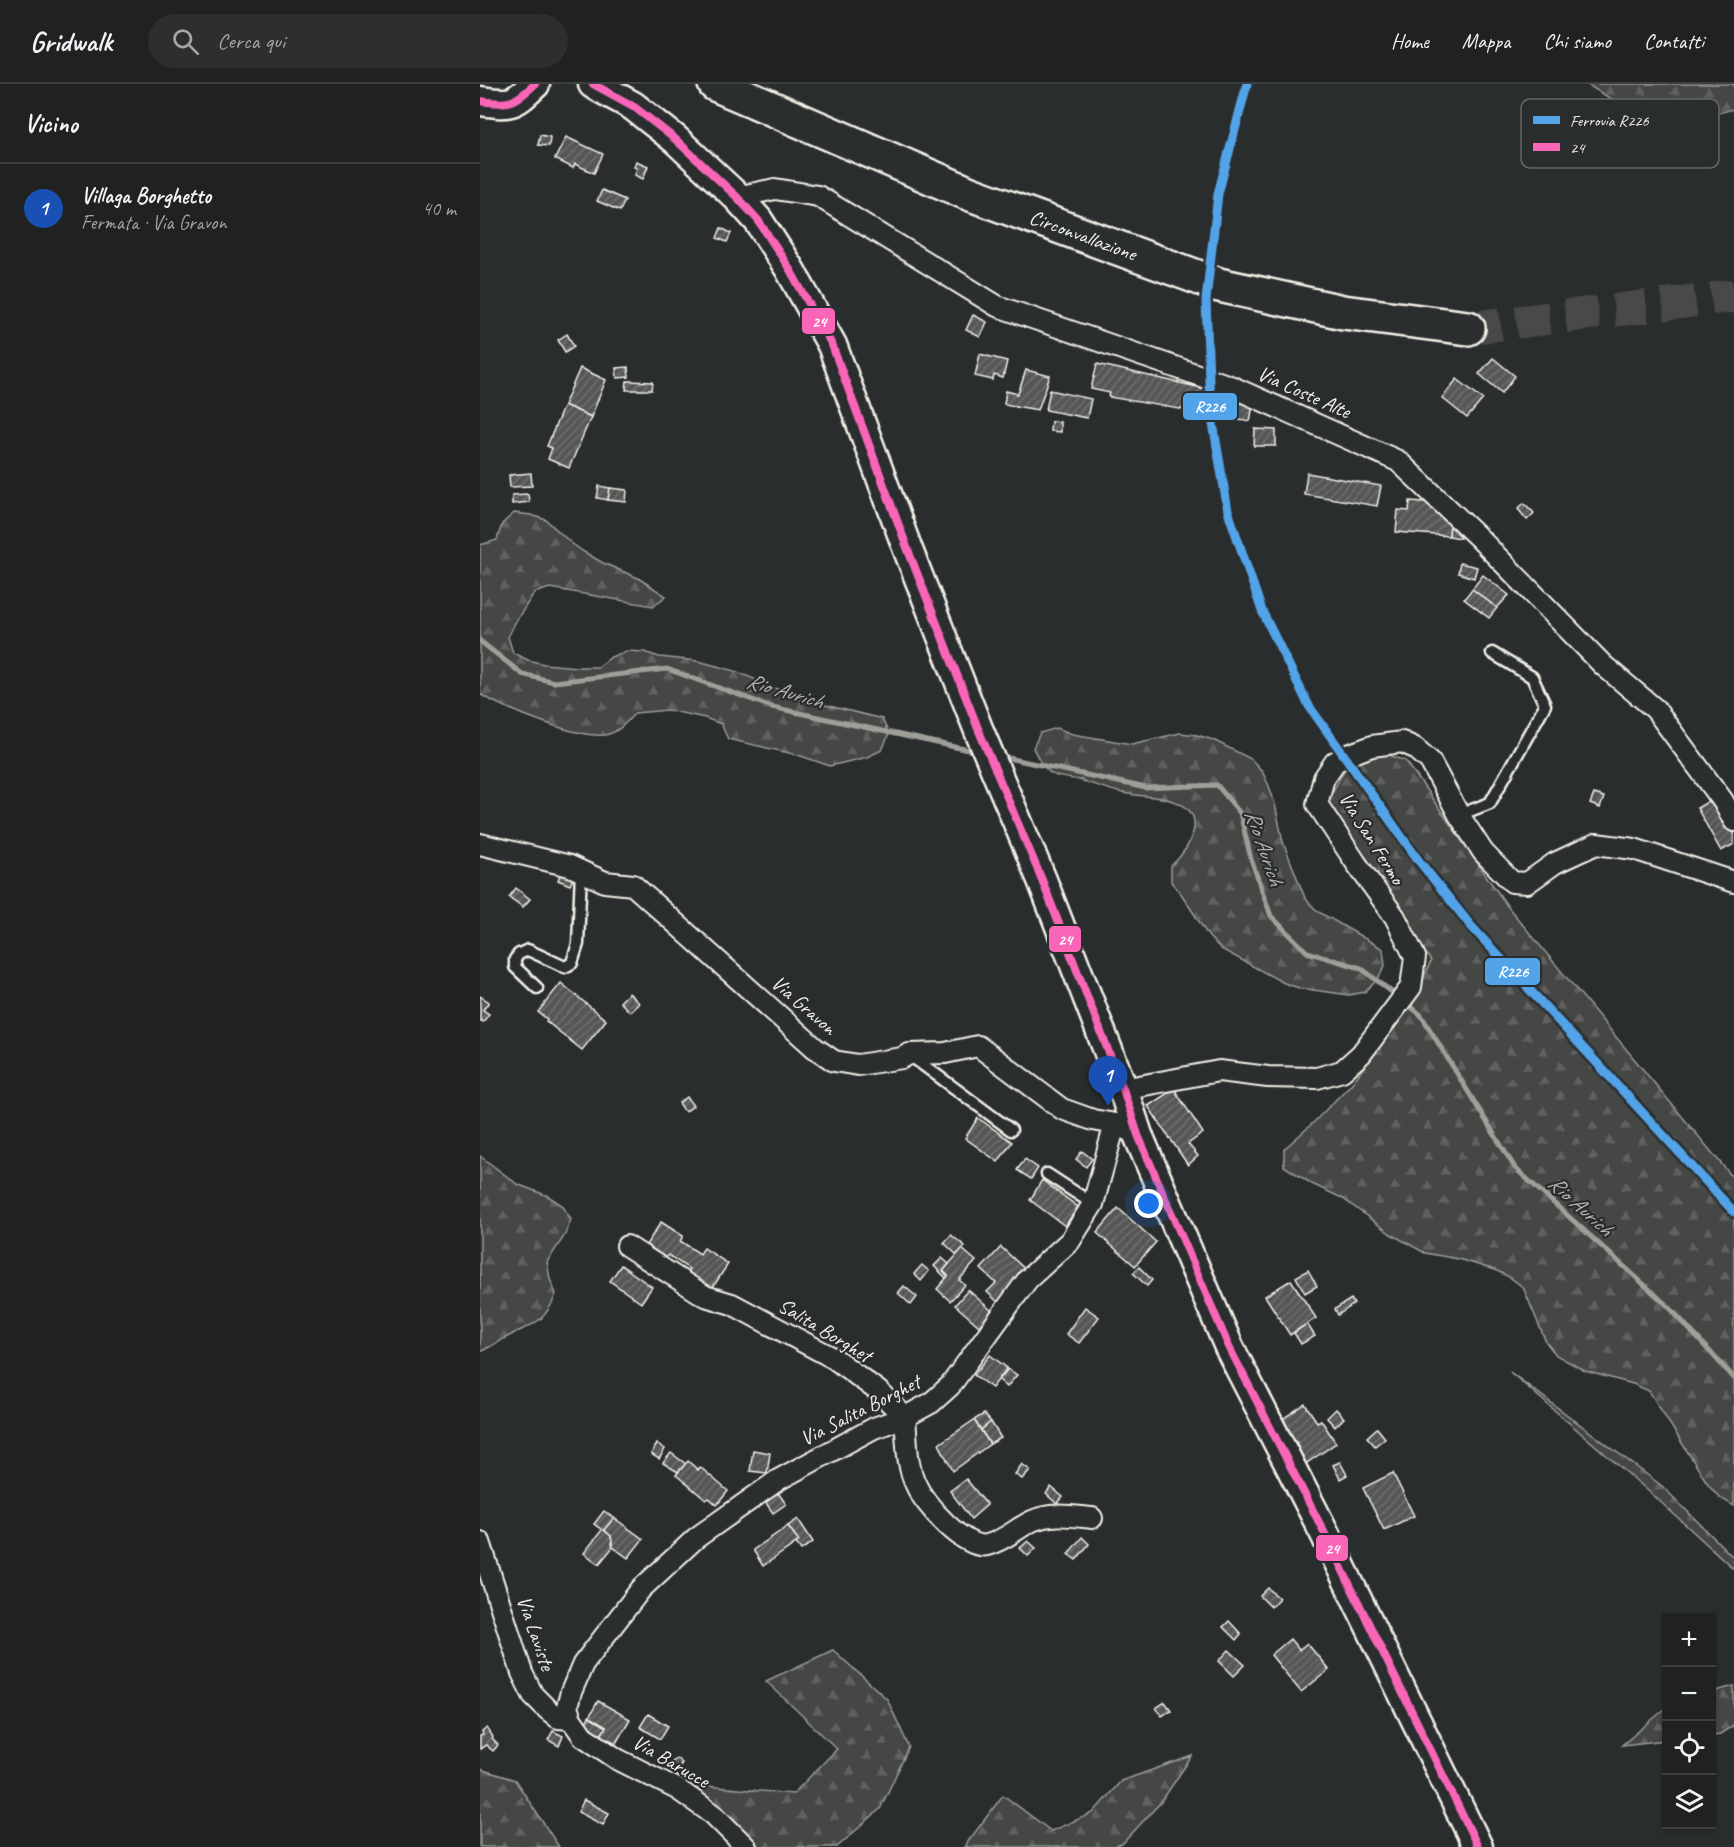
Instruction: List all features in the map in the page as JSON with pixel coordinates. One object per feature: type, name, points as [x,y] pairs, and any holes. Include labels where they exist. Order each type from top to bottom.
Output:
[{"type":"highway","name":"Circonvallazione","points":[[715,84],[968,193],[1220,285],[1343,312],[1468,328]]},
{"type":"street","points":[[480,101],[506,104],[520,98],[535,84]]},
{"type":"street","points":[[593,84],[633,106],[675,139],[737,197],[758,220],[789,268],[832,345],[912,561],[979,731],[1042,880],[1123,1089],[1127,1130],[1229,1347],[1323,1530],[1478,1847]]},
{"type":"street","name":"Via Coste Alte","points":[[737,197],[775,189],[818,195],[997,306],[1230,386],[1398,461],[1479,538],[1603,665],[1655,710],[1723,801],[1734,821]]},
{"type":"street","name":"Via San Fermo","points":[[1123,1089],[1219,1071],[1268,1077],[1317,1078],[1341,1071],[1361,1054],[1393,1013],[1411,987],[1415,957],[1395,917],[1317,804],[1324,778],[1335,762],[1372,746],[1402,742],[1430,761],[1459,815],[1483,852],[1512,882],[1527,883],[1555,863],[1596,844],[1634,849],[1734,882]]},
{"type":"street","name":"Via Gravon","points":[[480,844],[570,866],[605,882],[633,885],[814,1048],[834,1061],[858,1065],[902,1058],[909,1054],[945,1053],[978,1046],[1062,1109],[1127,1130]]},
{"type":"street","name":"Via Salita Borghet","points":[[571,1719],[567,1707],[584,1664],[641,1589],[696,1538],[778,1480],[874,1428],[905,1417],[931,1403],[950,1386],[1028,1280],[1070,1241],[1093,1204],[1127,1130]]},
{"type":"street","name":"Salita Borghet","points":[[627,1246],[705,1296],[732,1304],[835,1359],[878,1391],[905,1417]]},
{"type":"street","points":[[905,1417],[908,1460],[916,1486],[938,1517],[964,1539],[985,1546],[1005,1538],[1033,1520],[1055,1515],[1092,1518]]},
{"type":"street","name":"Via Laviste","points":[[480,1542],[522,1673],[533,1695],[558,1718],[571,1719]]},
{"type":"street","name":"Via Barucce","points":[[571,1719],[583,1736],[617,1759],[677,1789],[713,1814],[746,1847]]},
{"type":"lane","points":[[1459,815],[1490,803],[1545,705],[1532,677],[1492,653]]},
{"type":"lane","points":[[537,987],[515,967],[515,959],[519,954],[528,950],[565,967],[572,963],[578,944],[581,871]]},
{"type":"lane","points":[[909,1054],[1011,1130]]},
{"type":"lane","points":[[1047,1174],[1093,1204]]},
{"type":"green space","points":[[1586,84],[1734,84],[1734,109],[1719,113],[1719,99],[1611,99]]},
{"type":"green space","points":[[514,513],[546,520],[584,552],[638,578],[666,596],[653,606],[550,588],[534,593],[508,637],[513,653],[544,664],[577,667],[598,667],[611,657],[627,651],[698,661],[735,671],[801,699],[882,719],[889,734],[882,750],[867,757],[830,766],[798,755],[728,739],[721,724],[668,710],[635,713],[613,733],[597,735],[582,733],[563,729],[524,715],[480,694],[480,545],[497,540],[502,524]]},
{"type":"green space","points":[[1057,728],[1072,734],[1132,744],[1180,733],[1197,735],[1213,740],[1251,759],[1262,771],[1269,786],[1283,842],[1305,898],[1317,911],[1383,949],[1385,966],[1377,980],[1365,992],[1349,995],[1299,988],[1284,983],[1221,949],[1209,937],[1171,882],[1171,866],[1185,850],[1193,831],[1194,822],[1191,814],[1185,806],[1167,799],[1123,793],[1052,774],[1043,766],[1033,748],[1040,733]]},
{"type":"green space","points":[[1383,753],[1406,761],[1508,907],[1734,1179],[1734,1506],[1719,1497],[1708,1484],[1649,1391],[1633,1384],[1585,1371],[1556,1355],[1546,1342],[1523,1287],[1495,1270],[1458,1259],[1425,1253],[1391,1234],[1342,1198],[1312,1184],[1284,1166],[1284,1149],[1352,1083],[1410,1007],[1431,961],[1327,802],[1346,767]]},
{"type":"green space","points":[[480,1156],[517,1184],[548,1196],[562,1205],[571,1219],[565,1235],[547,1262],[556,1294],[548,1311],[532,1325],[480,1352]]},
{"type":"green space","points":[[1510,1372],[1662,1486],[1734,1558],[1734,1569],[1654,1496]]},
{"type":"green space","points":[[833,1650],[887,1699],[909,1747],[880,1809],[837,1847],[759,1847],[694,1785],[793,1794],[837,1749],[766,1681]]},
{"type":"green space","points":[[1734,1686],[1734,1725],[1716,1734],[1716,1721],[1716,1691]]},
{"type":"green space","points":[[1662,1711],[1662,1740],[1622,1745]]},
{"type":"green space","points":[[1192,1756],[1161,1802],[1122,1844],[1110,1847],[964,1847],[1003,1795],[1051,1831],[1093,1813],[1121,1781]]},
{"type":"green space","points":[[480,1769],[515,1780],[559,1847],[480,1847]]},
{"type":"building","points":[[540,135],[550,137],[549,146],[538,145]]},
{"type":"building","points":[[566,137],[603,154],[594,173],[575,164],[573,168],[555,159]]},
{"type":"building","points":[[636,161],[648,166],[643,179],[635,175]]},
{"type":"building","points":[[602,190],[625,200],[620,211],[597,201]]},
{"type":"building","points":[[721,228],[731,233],[727,242],[717,238]]},
{"type":"building","points":[[973,315],[987,322],[980,337],[966,330]]},
{"type":"building","points":[[567,334],[574,346],[565,352],[558,340]]},
{"type":"building","points":[[980,354],[1007,361],[1003,378],[994,375],[993,380],[975,376]]},
{"type":"building","points":[[1493,358],[1515,376],[1502,393],[1479,374]]},
{"type":"building","points":[[1097,364],[1254,400],[1250,421],[1109,397],[1110,393],[1091,389]]},
{"type":"building","points":[[628,367],[629,377],[617,378],[616,368]]},
{"type":"building","points":[[580,368],[606,380],[591,417],[564,405]]},
{"type":"building","points":[[1026,370],[1050,376],[1038,410],[1004,404],[1006,391],[1018,394]]},
{"type":"building","points":[[1457,379],[1483,399],[1467,418],[1442,398]]},
{"type":"building","points":[[627,381],[653,382],[652,390],[626,390]]},
{"type":"building","points":[[1050,390],[1091,399],[1087,418],[1046,410]]},
{"type":"building","points":[[564,405],[591,417],[569,468],[548,459],[552,448],[547,446]]},
{"type":"building","points":[[1051,421],[1060,422],[1060,432],[1050,431]]},
{"type":"building","points":[[1255,429],[1276,430],[1276,446],[1254,446]]},
{"type":"building","points":[[531,473],[532,486],[510,487],[509,475]]},
{"type":"building","points":[[1307,473],[1381,486],[1377,506],[1304,494]]},
{"type":"building","points":[[599,486],[610,488],[608,500],[597,498]]},
{"type":"building","points":[[610,488],[627,490],[626,502],[608,500]]},
{"type":"building","points":[[528,494],[529,502],[512,504],[512,495]]},
{"type":"building","points":[[1410,501],[1438,503],[1451,513],[1449,536],[1396,532],[1398,510],[1409,511]]},
{"type":"building","points":[[1524,503],[1534,513],[1527,520],[1518,509]]},
{"type":"building","points":[[1451,513],[1461,525],[1460,538],[1449,536]]},
{"type":"building","points":[[1460,563],[1477,567],[1474,578],[1458,573]]},
{"type":"building","points":[[1483,575],[1509,595],[1497,608],[1472,589]]},
{"type":"building","points":[[1472,589],[1497,608],[1489,618],[1464,599]]},
{"type":"building","points":[[1594,794],[1604,797],[1600,808],[1590,804]]},
{"type":"building","points":[[1716,797],[1734,829],[1734,844],[1721,851],[1697,808]]},
{"type":"building","points":[[562,870],[574,876],[570,885],[558,880]]},
{"type":"building","points":[[516,888],[530,899],[523,907],[509,897]]},
{"type":"building","points":[[561,983],[606,1020],[582,1050],[538,1012]]},
{"type":"building","points":[[629,993],[639,1003],[630,1012],[620,1002]]},
{"type":"building","points":[[480,996],[489,1002],[483,1010],[489,1014],[483,1022],[480,1020]]},
{"type":"building","points":[[1174,1089],[1203,1133],[1188,1144],[1198,1156],[1188,1165],[1148,1106]]},
{"type":"building","points":[[687,1097],[693,1106],[685,1112],[679,1103]]},
{"type":"building","points":[[978,1118],[1012,1142],[998,1162],[965,1138]]},
{"type":"building","points":[[1082,1151],[1092,1159],[1086,1167],[1076,1159]]},
{"type":"building","points":[[1025,1159],[1038,1168],[1031,1179],[1017,1170]]},
{"type":"building","points":[[1042,1180],[1078,1207],[1065,1226],[1030,1200]]},
{"type":"building","points":[[1118,1208],[1156,1242],[1135,1266],[1097,1233]]},
{"type":"building","points":[[661,1222],[683,1236],[680,1241],[700,1254],[704,1248],[728,1264],[711,1290],[686,1274],[689,1269],[668,1255],[666,1258],[646,1245]]},
{"type":"building","points":[[951,1235],[965,1246],[957,1255],[944,1243]]},
{"type":"building","points":[[1001,1247],[1028,1272],[999,1303],[987,1292],[996,1283],[981,1269]]},
{"type":"building","points":[[962,1249],[976,1261],[959,1280],[965,1285],[950,1301],[937,1289],[948,1276],[943,1271]]},
{"type":"building","points":[[942,1258],[949,1264],[943,1271],[948,1276],[946,1278],[934,1266]]},
{"type":"building","points":[[621,1265],[652,1287],[641,1303],[610,1281]]},
{"type":"building","points":[[922,1265],[929,1271],[921,1281],[914,1274]]},
{"type":"building","points":[[1139,1267],[1152,1280],[1147,1286],[1133,1273]]},
{"type":"building","points":[[1308,1270],[1317,1286],[1305,1293],[1296,1277]]},
{"type":"building","points":[[1291,1280],[1316,1318],[1290,1335],[1265,1296]]},
{"type":"building","points":[[904,1286],[917,1297],[911,1305],[898,1293]]},
{"type":"building","points":[[968,1290],[992,1311],[979,1326],[955,1305]]},
{"type":"building","points":[[1351,1299],[1354,1304],[1338,1315],[1335,1309]]},
{"type":"building","points":[[1085,1307],[1099,1317],[1079,1343],[1066,1334]]},
{"type":"building","points":[[1307,1324],[1315,1336],[1301,1344],[1294,1333]]},
{"type":"building","points":[[990,1355],[1007,1368],[992,1388],[974,1375]]},
{"type":"building","points":[[1008,1369],[1017,1375],[1007,1387],[999,1380]]},
{"type":"building","points":[[1305,1404],[1317,1422],[1321,1420],[1336,1443],[1301,1467],[1292,1453],[1300,1447],[1281,1420]]},
{"type":"building","points":[[1336,1409],[1344,1418],[1335,1427],[1327,1418]]},
{"type":"building","points":[[984,1414],[991,1422],[981,1430],[974,1420]]},
{"type":"building","points":[[974,1420],[990,1444],[953,1471],[939,1444]]},
{"type":"building","points":[[991,1422],[1001,1438],[990,1444],[981,1430]]},
{"type":"building","points":[[1377,1428],[1385,1438],[1375,1446],[1367,1437]]},
{"type":"building","points":[[657,1444],[665,1449],[659,1459],[651,1454]]},
{"type":"building","points":[[753,1450],[770,1453],[767,1473],[750,1471]]},
{"type":"building","points":[[671,1453],[686,1464],[678,1472],[663,1463]]},
{"type":"building","points":[[688,1461],[698,1470],[700,1467],[728,1491],[717,1505],[709,1498],[706,1500],[676,1475]]},
{"type":"building","points":[[1340,1462],[1347,1475],[1340,1479],[1333,1465]]},
{"type":"building","points":[[1022,1464],[1030,1470],[1022,1479],[1015,1474]]},
{"type":"building","points":[[1393,1473],[1414,1516],[1384,1530],[1363,1488]]},
{"type":"building","points":[[966,1479],[987,1505],[971,1519],[950,1491]]},
{"type":"building","points":[[774,1487],[786,1504],[773,1513],[761,1496]]},
{"type":"building","points":[[1051,1487],[1063,1497],[1057,1504],[1046,1494]]},
{"type":"building","points":[[604,1511],[614,1518],[604,1530],[611,1536],[613,1547],[599,1564],[584,1553],[602,1530],[594,1524]]},
{"type":"building","points":[[614,1518],[643,1539],[628,1558],[613,1547],[611,1536],[604,1530]]},
{"type":"building","points":[[798,1519],[813,1542],[801,1550],[796,1543],[799,1541],[788,1526]]},
{"type":"building","points":[[788,1526],[799,1541],[763,1566],[753,1550]]},
{"type":"building","points":[[1082,1537],[1089,1544],[1076,1560],[1068,1554]]},
{"type":"building","points":[[1028,1541],[1036,1548],[1028,1556],[1020,1548]]},
{"type":"building","points":[[1268,1588],[1279,1598],[1271,1607],[1260,1596]]},
{"type":"building","points":[[1229,1621],[1241,1634],[1236,1640],[1223,1627]]},
{"type":"building","points":[[1290,1639],[1299,1650],[1307,1643],[1329,1670],[1301,1692],[1271,1655]]},
{"type":"building","points":[[1229,1650],[1245,1665],[1234,1676],[1219,1661]]},
{"type":"building","points":[[598,1701],[630,1719],[616,1743],[601,1735],[606,1727],[589,1717]]},
{"type":"building","points":[[1165,1702],[1171,1710],[1162,1716],[1156,1708]]},
{"type":"building","points":[[648,1714],[668,1726],[660,1739],[640,1727]]},
{"type":"building","points":[[589,1717],[606,1727],[601,1735],[584,1725]]},
{"type":"building","points":[[487,1728],[498,1745],[493,1751],[486,1745],[480,1749],[480,1736]]},
{"type":"building","points":[[553,1731],[563,1736],[559,1746],[548,1740]]},
{"type":"building","points":[[676,1758],[682,1763],[675,1772],[669,1766]]},
{"type":"building","points":[[584,1800],[609,1813],[603,1825],[578,1812]]},
{"type":"waterway","name":"Rio Aurich","points":[[480,641],[522,674],[554,682],[667,669],[772,707],[978,752]]},
{"type":"waterway","name":"Rio Aurich","points":[[999,756],[1146,788],[1217,785],[1240,813],[1251,859],[1271,916],[1307,952],[1361,968],[1398,997]]},
{"type":"waterway","name":"Rio Aurich","points":[[1405,1002],[1421,1015],[1515,1168],[1670,1308],[1734,1378]]},
{"type":"tunnel","points":[[1468,328],[1734,296]]},
{"type":"rail line","name":"R226","points":[[1247,84],[1218,194],[1206,300],[1210,406],[1228,511],[1262,611],[1309,706],[1419,861],[1471,926],[1734,1212]]},
{"type":"transit line","name":"24","points":[[480,101],[510,102],[522,96],[535,84]]},
{"type":"transit line","name":"24","points":[[593,84],[633,106],[675,139],[737,197],[758,220],[789,268],[832,345],[908,550],[979,731],[1042,880],[1123,1089],[1138,1135],[1229,1347],[1323,1530],[1478,1847]]},
{"type":"place","name":"Villaga Borghetto","points":[[1108,1106]]}]
